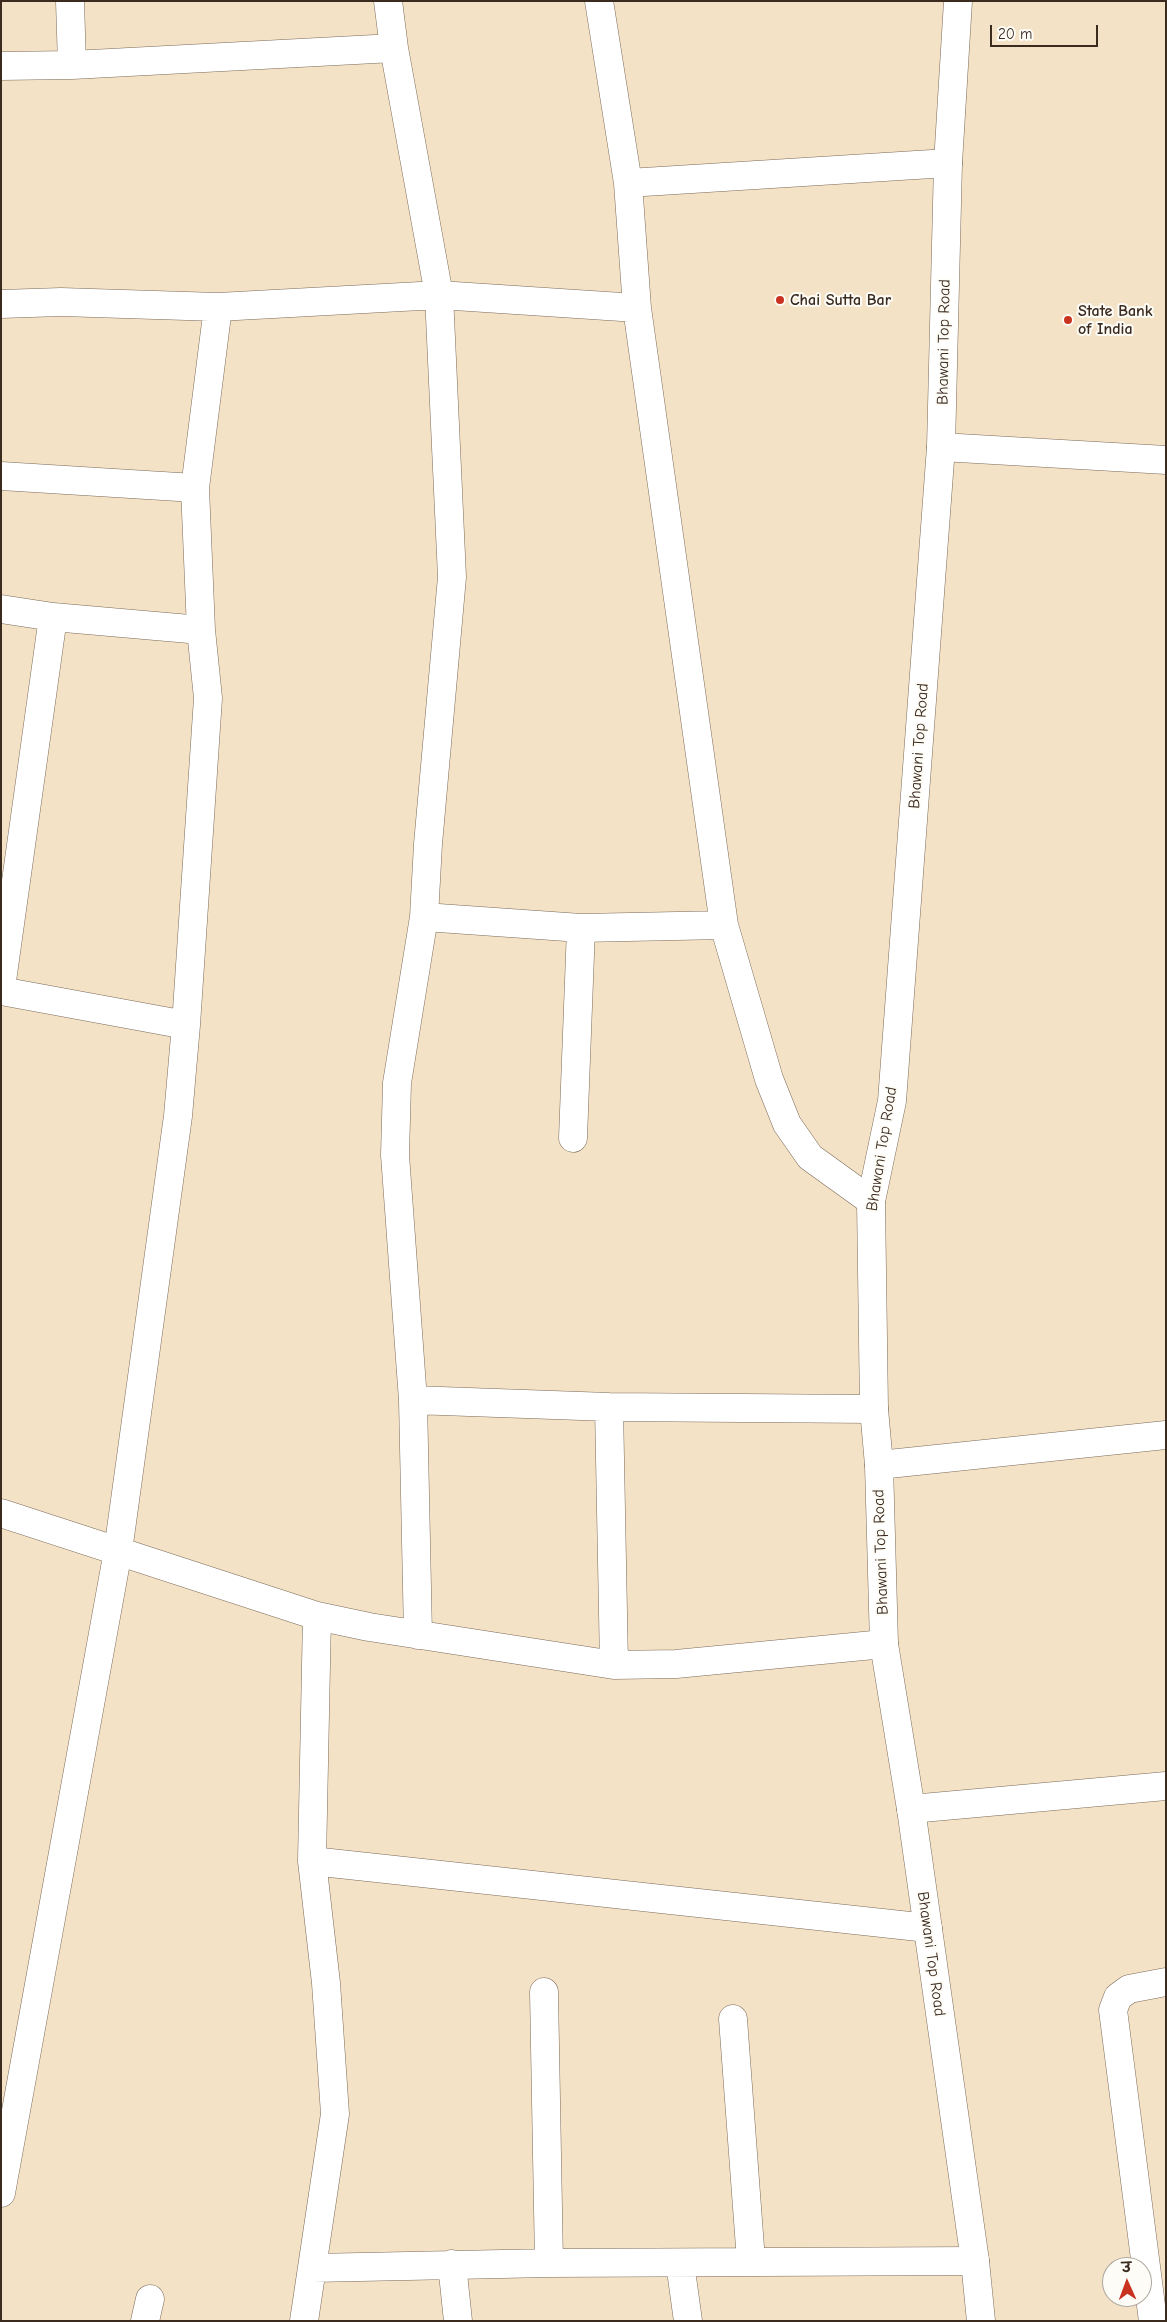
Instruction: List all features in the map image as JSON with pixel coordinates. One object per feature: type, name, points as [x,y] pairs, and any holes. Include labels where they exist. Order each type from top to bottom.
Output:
[{"type":"street","points":[[70,1],[72,64]]},
{"type":"street","points":[[388,1],[394,48],[439,295],[452,577],[428,844],[424,917],[397,1083],[395,1155],[413,1400],[418,1635]]},
{"type":"street","points":[[599,1],[628,183],[637,308],[724,925],[769,1079],[787,1124],[810,1157],[871,1201]]},
{"type":"street","name":"Bhawani Top Road","points":[[958,1],[948,163],[941,447],[892,1101],[871,1201],[874,1409],[879,1465],[884,1644],[911,1808],[975,2261],[981,2321]]},
{"type":"street","points":[[1,66],[394,48]]},
{"type":"street","points":[[628,183],[948,163]]},
{"type":"street","points":[[1,304],[62,302],[218,307],[439,295],[637,308]]},
{"type":"street","points":[[1,2193],[118,1551],[178,1116],[208,698],[201,630],[195,488],[218,307]]},
{"type":"street","points":[[941,447],[1166,460]]},
{"type":"street","points":[[1,476],[195,488]]},
{"type":"street","points":[[1,608],[53,617],[201,630]]},
{"type":"street","points":[[53,617],[1,989],[186,1025]]},
{"type":"street","points":[[424,917],[581,928],[724,925]]},
{"type":"street","points":[[573,1138],[581,928]]},
{"type":"street","points":[[413,1400],[609,1406],[874,1409]]},
{"type":"street","points":[[609,1406],[614,1665]]},
{"type":"street","points":[[879,1465],[1166,1435]]},
{"type":"street","points":[[1,1513],[317,1616],[418,1635],[614,1665],[676,1664],[884,1644]]},
{"type":"street","points":[[304,2321],[335,2114],[326,1983],[312,1860],[317,1616]]},
{"type":"street","points":[[911,1808],[1166,1786]]},
{"type":"street","points":[[312,1860],[928,1928]]},
{"type":"street","points":[[1153,2321],[1113,2010],[1118,1997],[1129,1989],[1166,1982]]},
{"type":"street","points":[[544,1992],[549,2263]]},
{"type":"street","points":[[733,2019],[751,2261]]},
{"type":"street","points":[[313,2268],[452,2264],[975,2261]]},
{"type":"street","points":[[680,2263],[688,2321]]},
{"type":"street","points":[[452,2264],[458,2321]]},
{"type":"place","name":"Chai Sutta Bar","points":[[780,300]]},
{"type":"place","name":"State Bank of India","points":[[1068,320]]}]
